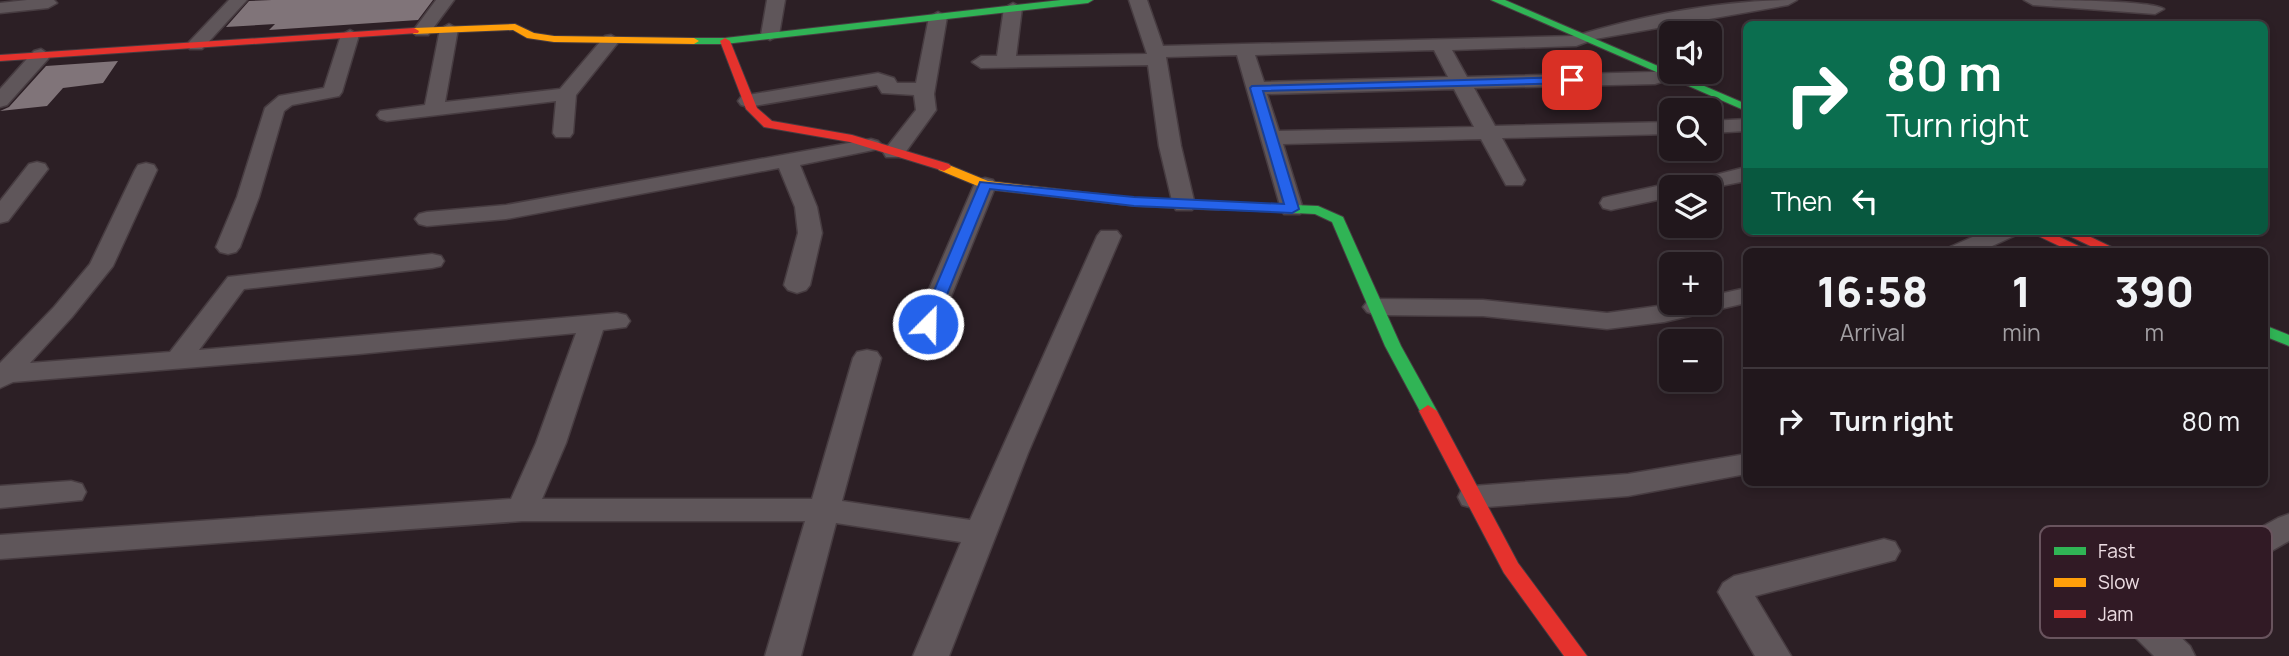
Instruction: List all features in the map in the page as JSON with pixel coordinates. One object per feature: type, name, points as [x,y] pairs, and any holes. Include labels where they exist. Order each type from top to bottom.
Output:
[{"type":"street","points":[[196,45],[238,0]]},
{"type":"street","points":[[422,30],[445,0]]},
{"type":"street","points":[[770,35],[776,0]]},
{"type":"street","points":[[0,58],[422,30],[515,27],[531,36],[554,39],[725,41],[1088,0]]},
{"type":"street","points":[[1139,0],[1156,56],[1170,146],[1184,205]]},
{"type":"street","points":[[1496,0],[1659,63]]},
{"type":"street","points":[[1517,0],[1580,31]]},
{"type":"street","points":[[981,62],[1156,56],[1244,49],[1440,45],[1580,31],[1788,0]]},
{"type":"street","points":[[2033,0],[2155,9]]},
{"type":"street","points":[[0,8],[48,3]]},
{"type":"street","points":[[1006,61],[1013,8]]},
{"type":"street","points":[[894,152],[926,110],[925,89],[937,17]]},
{"type":"street","points":[[433,107],[449,29]]},
{"type":"street","points":[[228,247],[248,197],[275,107],[286,100],[332,92],[349,35]]},
{"type":"street","points":[[563,133],[566,94],[611,40]]},
{"type":"street","points":[[725,41],[751,109],[768,124],[871,145],[938,165],[985,185],[1184,205],[1318,210],[1338,220],[1393,346],[1511,568],[1576,656]]},
{"type":"street","points":[[1440,45],[1514,180]]},
{"type":"street","points":[[1244,49],[1292,209]]},
{"type":"street","points":[[0,101],[41,55]]},
{"type":"street","points":[[1256,88],[1659,76]]},
{"type":"street","points":[[748,101],[878,79],[887,82],[889,89],[925,89]]},
{"type":"street","points":[[1701,84],[1743,106]]},
{"type":"street","points":[[1712,84],[1743,96]]},
{"type":"street","points":[[387,115],[433,107],[566,94]]},
{"type":"street","points":[[1722,126],[1743,125]]},
{"type":"street","points":[[1270,138],[1659,128]]},
{"type":"street","points":[[427,219],[506,212],[871,145]]},
{"type":"street","points":[[787,160],[806,207],[810,233],[796,285]]},
{"type":"street","points":[[0,216],[37,169]]},
{"type":"street","points":[[1,375],[63,312],[101,266],[146,170]]},
{"type":"street","points":[[1722,179],[1743,175]]},
{"type":"street","points":[[928,324],[985,185]]},
{"type":"street","points":[[1611,203],[1659,193]]},
{"type":"street","points":[[1968,248],[1997,235]]},
{"type":"street","points":[[2044,235],[2075,248]]},
{"type":"street","points":[[2075,235],[2106,248]]},
{"type":"street","points":[[931,656],[1013,453],[1109,236]]},
{"type":"street","points":[[178,360],[237,282],[432,261]]},
{"type":"street","points":[[1376,307],[1483,307],[1607,321],[1664,314],[1743,297]]},
{"type":"street","points":[[2268,318],[2289,326]]},
{"type":"street","points":[[1,375],[604,323],[523,510]]},
{"type":"street","points":[[2268,332],[2289,341]]},
{"type":"street","points":[[783,656],[867,358]]},
{"type":"street","points":[[1473,497],[1628,485],[1743,465]]},
{"type":"street","points":[[0,498],[71,492]]},
{"type":"street","points":[[0,547],[523,510],[824,510],[982,534]]},
{"type":"street","points":[[2272,535],[2289,526]]},
{"type":"street","points":[[1773,656],[1735,592],[1745,585],[1884,551]]},
{"type":"street","points":[[2160,638],[2177,656]]},
{"type":"building","points":[[433,0],[418,20],[269,30],[275,24],[226,27],[249,1]]},
{"type":"building","points":[[118,61],[103,83],[63,88],[47,106],[0,111],[9,107],[46,66]]},
{"type":"traffic: fast","points":[[694,41],[725,41],[1088,0]]},
{"type":"traffic: fast","points":[[1496,0],[1743,107]]},
{"type":"traffic: fast","points":[[1219,206],[1318,210],[1338,220],[1393,346],[1428,411]]},
{"type":"traffic: fast","points":[[2268,332],[2289,341]]},
{"type":"traffic: slow","points":[[414,31],[515,27],[531,36],[554,39],[694,41]]},
{"type":"traffic: slow","points":[[944,167],[985,185],[1134,202],[1219,206]]},
{"type":"traffic: jam","points":[[0,58],[414,31]]},
{"type":"traffic: jam","points":[[725,41],[752,109],[768,124],[852,139],[944,167]]},
{"type":"traffic: jam","points":[[2044,235],[2075,248]]},
{"type":"traffic: jam","points":[[2075,235],[2106,248]]},
{"type":"traffic: jam","points":[[1428,411],[1511,568],[1576,656]]},
{"type":"route","points":[[928,324],[985,185],[1134,202],[1292,209],[1256,88],[1572,80]]}]
